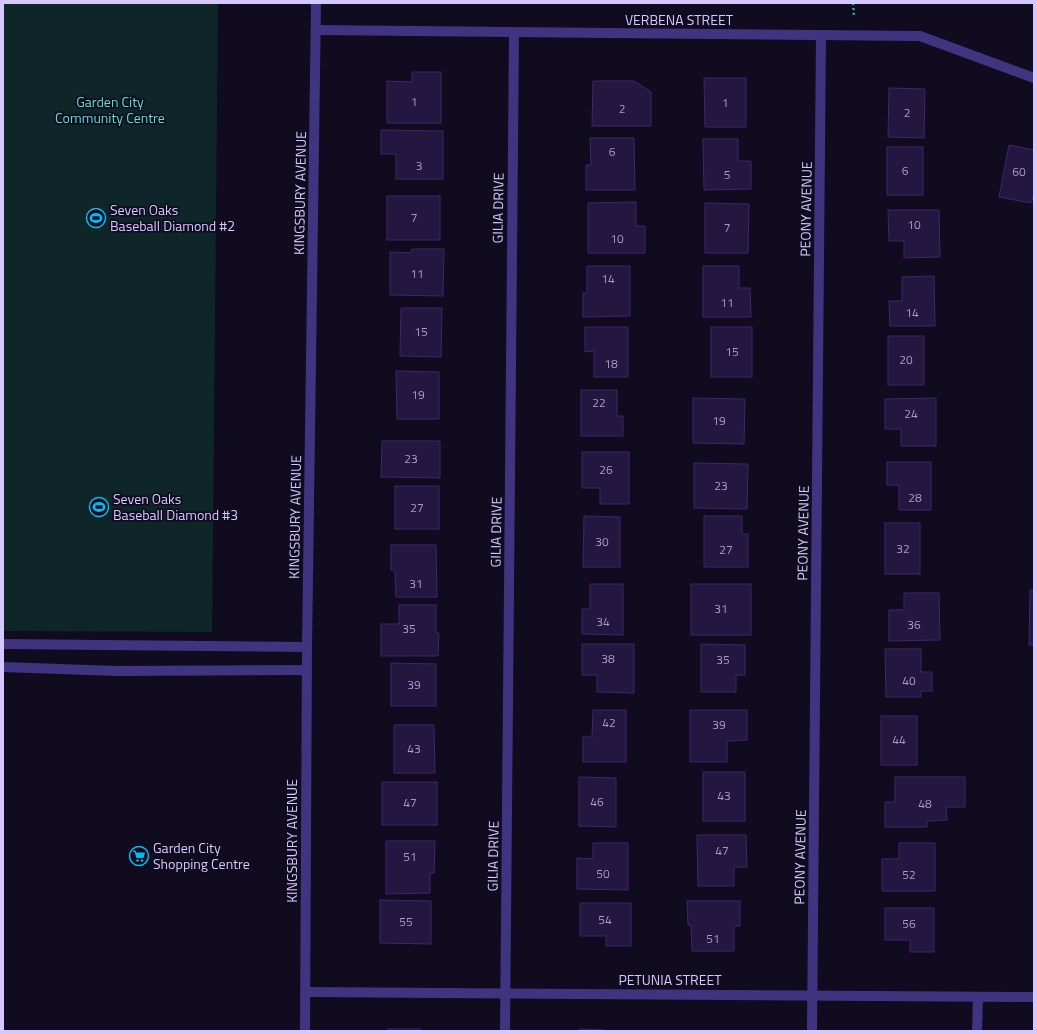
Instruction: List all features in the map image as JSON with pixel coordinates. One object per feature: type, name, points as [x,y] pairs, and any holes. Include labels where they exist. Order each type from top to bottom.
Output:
[{"type":"street","name":"KINGSBURY AVENUE","points":[[305,1031],[306,670],[316,3]]},
{"type":"street","name":"VERBENA STREET","points":[[316,30],[920,36],[1034,78]]},
{"type":"street","name":"GILIA DRIVE","points":[[505,1031],[514,33]]},
{"type":"street","name":"PEONY AVENUE","points":[[812,1031],[821,35]]},
{"type":"street","points":[[3,644],[307,647]]},
{"type":"street","points":[[3,667],[117,671],[306,670]]},
{"type":"street","name":"PETUNIA STREET","points":[[306,992],[1034,997]]},
{"type":"street","points":[[978,997],[978,1031]]},
{"type":"green space","name":"Garden City Community Centre","points":[[3,3],[218,3],[212,632],[3,631]]},
{"type":"building","points":[[412,72],[441,72],[441,123],[387,123],[387,81],[412,82]]},
{"type":"building","points":[[704,78],[746,78],[746,127],[705,127]]},
{"type":"building","points":[[593,81],[634,81],[651,92],[651,126],[592,126]]},
{"type":"building","points":[[889,88],[925,89],[924,138],[888,137]]},
{"type":"building","points":[[381,130],[443,131],[443,179],[396,179],[396,154],[381,154]]},
{"type":"building","points":[[590,138],[634,138],[635,190],[586,190],[586,165],[591,165]]},
{"type":"building","points":[[703,139],[738,139],[738,161],[751,161],[751,189],[704,190]]},
{"type":"building","points":[[1009,145],[1034,150],[1034,194],[1031,203],[999,197]]},
{"type":"building","points":[[887,147],[923,147],[923,195],[887,195]]},
{"type":"building","points":[[387,196],[440,196],[440,240],[387,240]]},
{"type":"building","points":[[636,202],[636,226],[645,226],[645,253],[588,253],[588,203]]},
{"type":"building","points":[[705,203],[749,204],[748,253],[705,253]]},
{"type":"building","points":[[888,210],[939,210],[940,257],[904,258],[904,241],[889,241]]},
{"type":"building","points":[[412,249],[444,249],[443,296],[390,295],[390,252],[411,253]]},
{"type":"building","points":[[587,266],[630,266],[630,316],[583,317],[583,293],[587,293]]},
{"type":"building","points":[[703,266],[739,266],[739,288],[750,288],[751,317],[703,317]]},
{"type":"building","points":[[934,276],[935,326],[890,326],[889,301],[902,301],[902,277]]},
{"type":"building","points":[[401,308],[442,308],[441,357],[400,356]]},
{"type":"building","points":[[585,327],[628,327],[628,377],[594,377],[594,351],[585,352]]},
{"type":"building","points":[[711,327],[752,327],[752,377],[711,377]]},
{"type":"building","points":[[888,336],[924,336],[924,385],[888,385]]},
{"type":"building","points":[[396,371],[439,372],[439,419],[397,419]]},
{"type":"building","points":[[581,390],[617,390],[617,416],[623,416],[623,436],[581,436]]},
{"type":"building","points":[[693,398],[745,399],[744,444],[693,443]]},
{"type":"building","points":[[936,398],[936,446],[901,446],[901,429],[885,429],[885,399]]},
{"type":"building","points":[[382,441],[440,441],[440,478],[381,477]]},
{"type":"building","points":[[582,452],[629,452],[629,504],[600,504],[600,488],[582,488]]},
{"type":"building","points":[[887,462],[931,462],[931,510],[899,510],[899,485],[887,485]]},
{"type":"building","points":[[694,463],[748,464],[747,509],[694,508]]},
{"type":"building","points":[[395,486],[439,486],[439,529],[395,529]]},
{"type":"building","points":[[584,516],[620,517],[620,567],[583,567]]},
{"type":"building","points":[[704,516],[742,516],[742,534],[748,534],[748,567],[704,567]]},
{"type":"building","points":[[885,523],[920,523],[920,574],[885,574]]},
{"type":"building","points":[[391,545],[436,545],[437,597],[396,597],[395,570],[391,570]]},
{"type":"building","points":[[590,584],[623,584],[623,635],[582,634],[582,609],[590,609]]},
{"type":"building","points":[[691,584],[751,584],[751,635],[691,635]]},
{"type":"building","points":[[1030,590],[1034,590],[1034,645],[1029,645]]},
{"type":"building","points":[[904,593],[939,593],[940,640],[889,641],[889,610],[904,610]]},
{"type":"building","points":[[399,605],[436,605],[436,633],[439,633],[438,656],[381,656],[381,624],[399,624]]},
{"type":"building","points":[[582,644],[634,644],[634,693],[597,692],[597,675],[582,675]]},
{"type":"building","points":[[701,644],[745,645],[745,675],[736,675],[736,692],[701,692]]},
{"type":"building","points":[[885,649],[921,649],[921,672],[932,672],[932,691],[921,691],[921,697],[886,697]]},
{"type":"building","points":[[391,663],[436,664],[436,706],[391,706]]},
{"type":"building","points":[[593,710],[626,710],[626,762],[583,762],[583,737],[592,737]]},
{"type":"building","points":[[690,710],[747,710],[747,740],[727,741],[727,762],[690,762]]},
{"type":"building","points":[[881,716],[917,716],[917,765],[881,765]]},
{"type":"building","points":[[394,725],[434,725],[435,773],[394,773]]},
{"type":"building","points":[[703,772],[745,772],[745,821],[703,821]]},
{"type":"building","points":[[579,777],[616,778],[616,827],[579,826]]},
{"type":"building","points":[[895,777],[965,777],[965,807],[946,807],[947,820],[927,821],[927,827],[885,827],[885,802],[895,802]]},
{"type":"building","points":[[382,782],[437,782],[437,825],[382,825]]},
{"type":"building","points":[[697,835],[746,835],[747,867],[734,867],[734,886],[698,886]]},
{"type":"building","points":[[386,841],[435,841],[434,873],[430,873],[430,893],[386,894]]},
{"type":"building","points":[[593,843],[628,843],[628,890],[577,889],[577,858],[593,859]]},
{"type":"building","points":[[899,843],[935,843],[935,891],[882,891],[882,859],[899,859]]},
{"type":"building","points":[[380,900],[431,901],[431,944],[380,943]]},
{"type":"building","points":[[687,901],[740,901],[740,926],[734,926],[734,951],[692,951],[691,925],[688,925]]},
{"type":"building","points":[[580,903],[631,903],[631,946],[606,946],[606,936],[580,936]]},
{"type":"building","points":[[885,908],[934,908],[934,952],[910,952],[910,940],[885,940]]},
{"type":"building","points":[[388,1029],[421,1029],[421,1031],[388,1031]]},
{"type":"building","points":[[579,1029],[604,1030],[604,1031],[579,1031]]},
{"type":"place","name":"Seven Oaks Baseball Diamond #2","points":[[96,218]]},
{"type":"place","name":"Seven Oaks Baseball Diamond #3","points":[[99,507]]},
{"type":"place","name":"Garden City Shopping Centre","points":[[139,856]]}]
